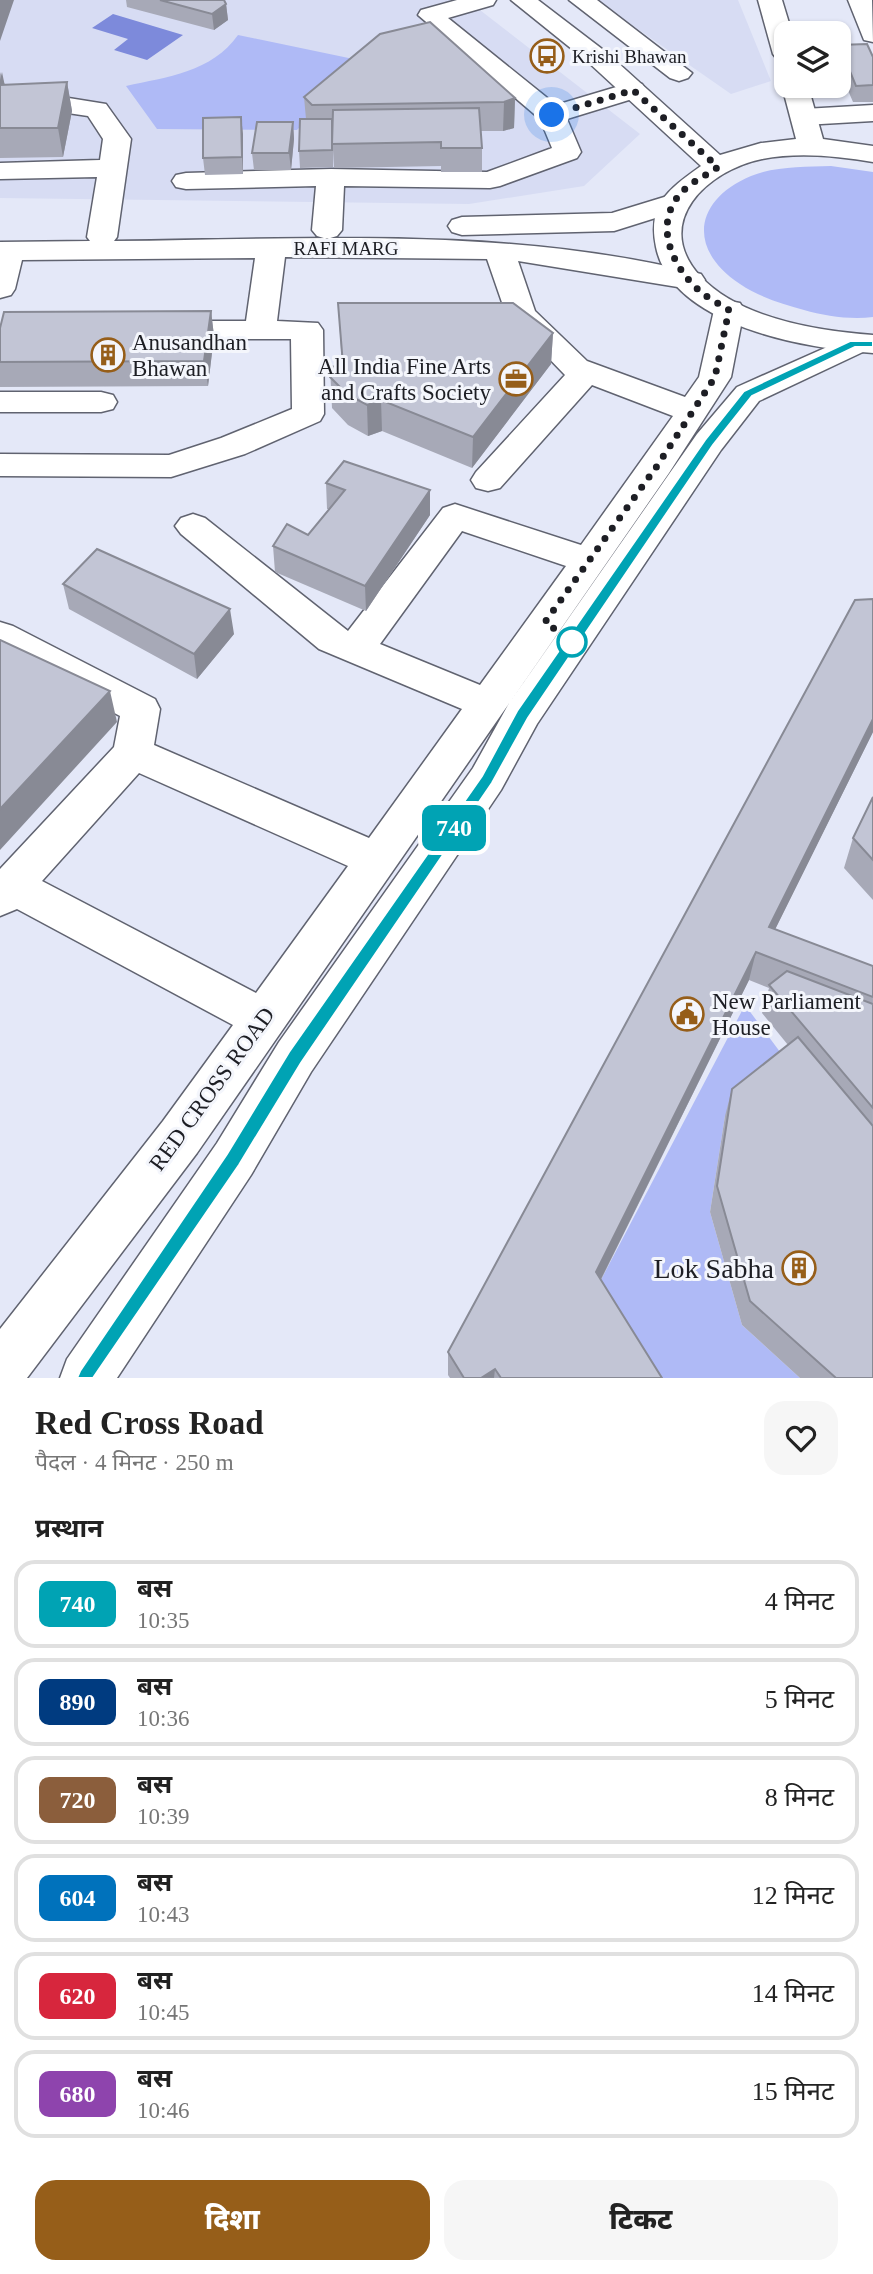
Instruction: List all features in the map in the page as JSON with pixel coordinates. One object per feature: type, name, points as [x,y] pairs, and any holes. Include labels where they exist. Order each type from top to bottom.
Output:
[{"type":"street","points":[[186,181],[331,177],[490,180],[567,152],[552,115],[430,15],[484,0]]},
{"type":"street","points":[[530,5],[580,0],[679,73]]},
{"type":"street","points":[[770,0],[776,21]]},
{"type":"street","points":[[860,0],[873,36]]},
{"type":"street","points":[[530,5],[633,90],[718,167]]},
{"type":"street","points":[[552,115],[633,90]]},
{"type":"street","points":[[0,95],[97,110],[117,139],[102,237]]},
{"type":"street","points":[[798,98],[812,147]]},
{"type":"street","points":[[804,117],[873,113]]},
{"type":"street","points":[[863,344],[787,333],[729,310],[701,292],[690,280],[670,249],[667,233],[668,218],[683,190],[718,167],[757,153],[812,147],[873,155]]},
{"type":"street","points":[[0,170],[112,168]]},
{"type":"street","points":[[327,230],[331,177]]},
{"type":"street","name":"RAFI MARG","points":[[3,247],[102,237],[614,222],[674,203]]},
{"type":"street","points":[[0,289],[3,247]]},
{"type":"street","name":"RAFI MARG","points":[[3,247],[499,250],[690,280]]},
{"type":"street","points":[[260,330],[271,249]]},
{"type":"street","points":[[499,250],[521,314],[576,368],[692,411]]},
{"type":"street","name":"RED CROSS ROAD","points":[[0,1371],[180,1137],[589,561],[715,377],[729,310]]},
{"type":"street","points":[[0,465],[171,466],[233,446],[309,414],[307,330],[137,330]]},
{"type":"street","points":[[86,1378],[233,1159],[295,1058],[487,779],[522,715],[709,442],[748,394],[863,344]]},
{"type":"street","points":[[488,480],[586,372]]},
{"type":"street","points":[[0,402],[100,402]]},
{"type":"street","points":[[355,649],[455,516],[589,561]]},
{"type":"street","points":[[193,526],[332,639],[488,704]]},
{"type":"street","points":[[0,636],[141,709],[133,753],[6,892],[264,1019]]},
{"type":"street","points":[[133,753],[377,860]]},
{"type":"shaded area","points":[[0,0],[467,0],[640,134],[584,186],[469,204],[0,198]]},
{"type":"shaded area","points":[[596,0],[738,0],[771,81],[731,94]]},
{"type":"shaded area","points":[[113,14],[183,35],[147,60],[114,50],[128,39],[92,28]]},
{"type":"shaded area","points":[[238,35],[363,61],[297,130],[157,129],[126,86],[173,76],[202,65],[227,47]]},
{"type":"shaded area","points":[[831,166],[873,172],[873,317],[847,318],[821,314],[787,305],[747,289],[723,270],[711,256],[705,241],[704,226],[708,211],[732,186],[770,170]]},
{"type":"shaded area","points":[[745,1005],[789,1064],[725,1116],[710,1212],[742,1325],[800,1378],[642,1378],[592,1297]]},
{"type":"building","points":[[160,0],[224,0],[226,4],[212,14]]},
{"type":"building","points":[[430,22],[515,98],[504,102],[312,105],[304,97],[380,34]]},
{"type":"building","points":[[867,44],[873,57],[873,85],[856,86],[851,74],[851,45]]},
{"type":"building","points":[[67,82],[58,128],[0,128],[0,85]]},
{"type":"building","points":[[479,108],[482,148],[441,148],[441,142],[332,144],[333,110]]},
{"type":"building","points":[[241,117],[242,157],[203,158],[203,118]]},
{"type":"building","points":[[300,119],[332,119],[332,150],[299,151]]},
{"type":"building","points":[[257,122],[293,122],[289,153],[252,153]]},
{"type":"building","points":[[338,303],[513,303],[553,333],[473,437],[381,400],[367,405],[347,394],[330,377],[330,367],[343,365]]},
{"type":"building","points":[[211,311],[204,361],[0,362],[0,328],[4,312]]},
{"type":"building","points":[[344,461],[430,490],[365,586],[273,546],[287,524],[308,535],[345,490],[326,483]]},
{"type":"building","points":[[97,549],[230,609],[194,654],[63,584]]},
{"type":"building","name":"New Parliament House","points":[[873,599],[873,719],[769,927],[873,966],[873,997],[756,952],[596,1272],[662,1378],[501,1378],[495,1369],[481,1378],[464,1378],[448,1352],[855,600]]},
{"type":"building","points":[[0,640],[110,691],[0,809]]},
{"type":"building","points":[[873,797],[873,860],[853,838]]},
{"type":"building","points":[[787,971],[873,1004],[873,1108],[769,985]]},
{"type":"building","name":"New Parliament House","points":[[798,1037],[873,1126],[873,1378],[836,1378],[750,1301],[717,1186],[732,1089]]},
{"type":"bus line","name":"740","points":[[86,1378],[233,1159],[295,1058],[487,779],[522,715],[709,442],[748,394],[853,344],[873,344]]},
{"type":"place","name":"Krishi Bhawan","points":[[547,56]]},
{"type":"place","name":"Anusandhan Bhawan","points":[[108,355]]},
{"type":"place","name":"All India Fine Arts and Crafts Society","points":[[516,379]]},
{"type":"place","name":"New Parliament House","points":[[687,1014]]},
{"type":"place","name":"Lok Sabha","points":[[799,1268]]},
{"type":"route","points":[[552,115],[633,90],[718,167],[683,190],[668,218],[667,233],[677,264],[701,292],[729,310],[715,377],[657,466],[545,622],[572,642]]}]
